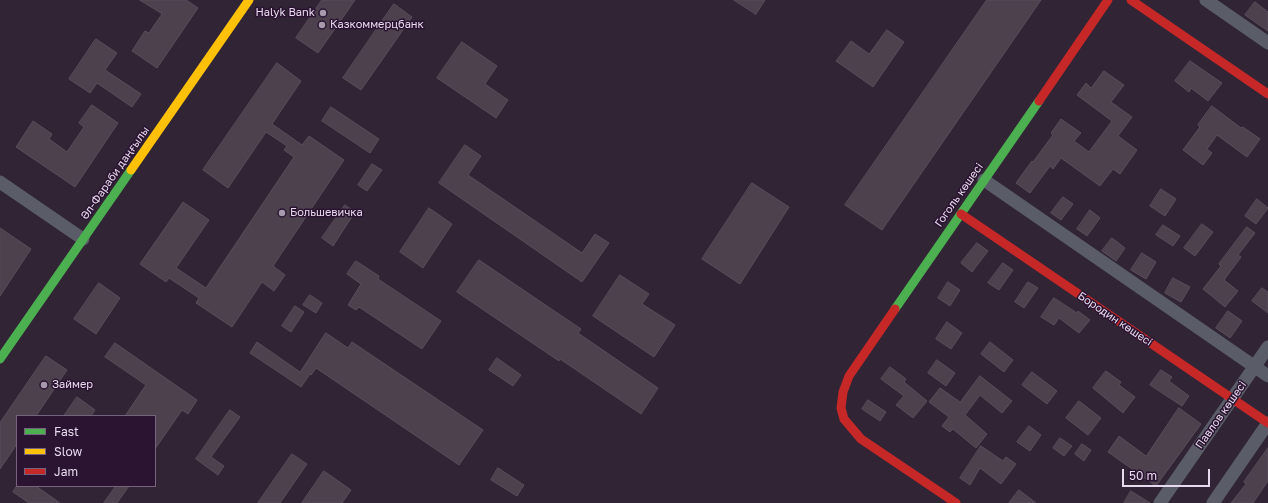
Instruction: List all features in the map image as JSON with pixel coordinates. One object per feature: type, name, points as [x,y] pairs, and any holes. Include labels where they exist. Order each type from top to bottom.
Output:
[{"type":"street","name":"Әл-Фараби даңғылы","points":[[0,359],[249,0]]},
{"type":"street","name":"Гоголь көшесі","points":[[956,503],[861,439],[844,419],[841,408],[843,392],[849,376],[1108,0]]},
{"type":"street","points":[[1130,0],[1268,94]]},
{"type":"street","points":[[1206,0],[1268,42]]},
{"type":"street","points":[[984,180],[1268,376]]},
{"type":"street","points":[[0,182],[83,239]]},
{"type":"street","name":"Бородин көшесі","points":[[961,214],[1268,423]]},
{"type":"street","name":"Павлов көшесі","points":[[1160,503],[1268,347]]},
{"type":"street","points":[[1213,503],[1268,423]]},
{"type":"building","points":[[140,0],[186,0],[198,8],[157,68],[132,51],[145,31],[149,33],[162,14]]},
{"type":"building","name":"Казкоммерцбанк","points":[[322,0],[355,0],[318,53],[296,38]]},
{"type":"building","points":[[734,0],[765,0],[756,14]]},
{"type":"building","points":[[987,0],[1041,0],[882,230],[845,205]]},
{"type":"building","points":[[1255,2],[1268,12],[1268,31],[1245,15]]},
{"type":"building","points":[[394,4],[412,17],[361,90],[343,78]]},
{"type":"building","points":[[887,30],[904,42],[873,87],[836,61],[851,41],[869,54]]},
{"type":"building","points":[[96,39],[117,53],[105,70],[141,94],[132,107],[97,83],[90,93],[69,79]]},
{"type":"building","points":[[462,42],[497,66],[485,84],[508,100],[496,118],[437,78]]},
{"type":"building","points":[[1190,61],[1222,83],[1208,101],[1191,88],[1189,92],[1175,81]]},
{"type":"building","points":[[277,63],[301,81],[272,124],[302,145],[309,136],[344,160],[273,266],[285,275],[274,291],[262,282],[232,327],[196,303],[199,298],[169,278],[166,282],[140,264],[183,202],[209,220],[176,268],[206,288],[294,157],[284,150],[287,146],[266,132],[228,188],[203,170]]},
{"type":"building","points":[[1104,71],[1124,85],[1111,102],[1132,117],[1118,136],[1137,150],[1120,174],[1113,169],[1100,186],[1061,158],[1053,169],[1050,166],[1030,193],[1016,183],[1053,135],[1051,133],[1061,119],[1081,133],[1074,141],[1089,152],[1112,121],[1077,95],[1086,83],[1091,88]]},
{"type":"building","points":[[92,105],[118,123],[75,187],[16,147],[33,121],[52,134],[49,139],[67,152],[84,127],[79,123]]},
{"type":"building","points":[[1212,106],[1241,128],[1243,127],[1260,139],[1247,157],[1217,135],[1207,149],[1212,153],[1203,165],[1183,150],[1200,127],[1198,125]]},
{"type":"building","points":[[331,107],[379,139],[370,153],[322,121]]},
{"type":"building","points":[[465,145],[481,156],[468,175],[582,253],[595,234],[609,243],[582,282],[439,183]]},
{"type":"building","points":[[372,164],[382,170],[367,191],[358,185]]},
{"type":"building","points":[[752,183],[789,207],[740,284],[702,259]]},
{"type":"building","points":[[1161,189],[1176,199],[1165,216],[1150,206]]},
{"type":"building","points":[[1063,197],[1073,204],[1061,220],[1051,213]]},
{"type":"building","points":[[1257,199],[1268,208],[1256,224],[1245,216]]},
{"type":"building","points":[[345,205],[355,212],[333,246],[322,238]]},
{"type":"building","points":[[429,208],[452,224],[423,268],[400,252]]},
{"type":"building","points":[[1090,210],[1100,218],[1087,236],[1077,229]]},
{"type":"building","points":[[1202,224],[1213,232],[1195,256],[1184,248]]},
{"type":"building","points":[[1163,225],[1180,236],[1173,246],[1156,235]]},
{"type":"building","points":[[1247,227],[1255,233],[1238,255],[1241,257],[1224,280],[1238,291],[1225,307],[1203,289],[1221,266],[1219,264]]},
{"type":"building","points":[[0,228],[31,249],[0,296]]},
{"type":"building","points":[[1112,238],[1125,248],[1116,261],[1102,251]]},
{"type":"building","points":[[977,243],[988,251],[972,272],[961,263]]},
{"type":"building","points":[[1142,253],[1156,262],[1146,279],[1131,270]]},
{"type":"building","points":[[479,260],[581,329],[578,333],[658,388],[641,414],[457,292]]},
{"type":"building","points":[[356,261],[379,276],[378,279],[441,321],[422,349],[359,307],[356,310],[348,305],[361,284],[347,274]]},
{"type":"building","points":[[1003,263],[1013,270],[999,290],[988,283]]},
{"type":"building","points":[[620,275],[649,294],[642,304],[675,325],[654,357],[593,316]]},
{"type":"building","points":[[1173,278],[1190,287],[1181,302],[1165,293]]},
{"type":"building","points":[[948,282],[960,290],[950,306],[938,298]]},
{"type":"building","points":[[1028,282],[1038,288],[1024,308],[1015,302]]},
{"type":"building","points":[[99,283],[120,298],[96,334],[74,319]]},
{"type":"building","points":[[1262,288],[1268,292],[1268,313],[1252,301]]},
{"type":"building","points":[[310,295],[322,303],[316,313],[303,305]]},
{"type":"building","points":[[1054,298],[1077,313],[1078,311],[1090,320],[1079,333],[1059,318],[1054,325],[1041,317]]},
{"type":"building","points":[[295,306],[304,312],[291,332],[282,326]]},
{"type":"building","points":[[1228,311],[1242,321],[1230,338],[1216,328]]},
{"type":"building","points":[[947,322],[962,333],[951,349],[936,339]]},
{"type":"building","points":[[326,333],[348,348],[352,342],[483,430],[459,465],[316,368],[301,387],[250,353],[257,342],[300,372]]},
{"type":"building","points":[[990,342],[1013,360],[1004,372],[981,354]]},
{"type":"building","points":[[115,343],[197,400],[188,414],[182,410],[156,448],[156,415],[126,415],[146,385],[105,357]]},
{"type":"building","points":[[46,356],[67,370],[37,415],[16,415],[16,445],[0,469],[0,423]]},
{"type":"building","points":[[497,358],[521,375],[513,386],[489,370]]},
{"type":"building","points":[[937,360],[955,373],[946,386],[928,373]]},
{"type":"building","points":[[890,367],[906,379],[904,382],[927,401],[913,418],[896,405],[904,396],[881,379]]},
{"type":"building","points":[[1161,370],[1172,377],[1169,381],[1189,396],[1182,406],[1150,385]]},
{"type":"building","points":[[1106,371],[1121,382],[1119,385],[1135,397],[1123,413],[1093,388]]},
{"type":"building","points":[[1032,372],[1057,391],[1047,404],[1022,385]]},
{"type":"building","points":[[980,376],[1012,401],[1002,413],[980,395],[965,415],[987,434],[976,448],[953,429],[950,432],[942,426],[949,417],[929,402],[940,388],[960,402]]},
{"type":"building","points":[[77,397],[95,410],[92,415],[65,415]]},
{"type":"building","points":[[868,400],[886,412],[880,421],[862,409]]},
{"type":"building","points":[[1079,401],[1101,418],[1088,435],[1066,418]]},
{"type":"building","points":[[1179,408],[1201,424],[1156,486],[1108,452],[1119,436],[1146,456]]},
{"type":"building","points":[[230,410],[240,417],[211,457],[224,466],[218,475],[196,459]]},
{"type":"building","points":[[1029,426],[1041,435],[1030,451],[1017,442]]},
{"type":"building","points":[[1060,438],[1072,446],[1064,456],[1053,448]]},
{"type":"building","points":[[1082,444],[1091,450],[1084,461],[1075,454]]},
{"type":"building","points":[[981,446],[1003,461],[1006,457],[1016,464],[1001,484],[980,468],[970,485],[960,478]]},
{"type":"building","points":[[1268,448],[1268,481],[1253,503],[1231,503],[1246,484],[1244,482]]},
{"type":"building","points":[[292,454],[307,464],[280,503],[258,503]]},
{"type":"building","points":[[498,468],[524,485],[517,496],[491,480]]},
{"type":"building","points":[[324,471],[351,490],[342,503],[302,503]]},
{"type":"building","points":[[16,487],[37,487],[60,503],[29,503],[13,492]]},
{"type":"building","points":[[115,487],[128,487],[117,503],[104,503]]},
{"type":"building","points":[[1019,490],[1036,503],[1009,503]]},
{"type":"building","points":[[1131,491],[1150,503],[1124,503]]},
{"type":"traffic: fast","points":[[895,309],[1039,101]]},
{"type":"traffic: fast","points":[[0,359],[131,170]]},
{"type":"traffic: slow","points":[[131,170],[249,0]]},
{"type":"traffic: jam","points":[[1039,101],[1108,0]]},
{"type":"traffic: jam","points":[[1131,0],[1268,94]]},
{"type":"traffic: jam","points":[[961,214],[1268,423]]},
{"type":"traffic: jam","points":[[895,309],[849,376],[843,392],[841,408],[844,419],[861,439],[956,503]]},
{"type":"place","name":"Halyk Bank","points":[[323,13]]},
{"type":"place","name":"Казкоммерцбанк","points":[[322,25]]},
{"type":"place","name":"Большевичка","points":[[282,213]]},
{"type":"place","name":"Займер","points":[[44,385]]}]
